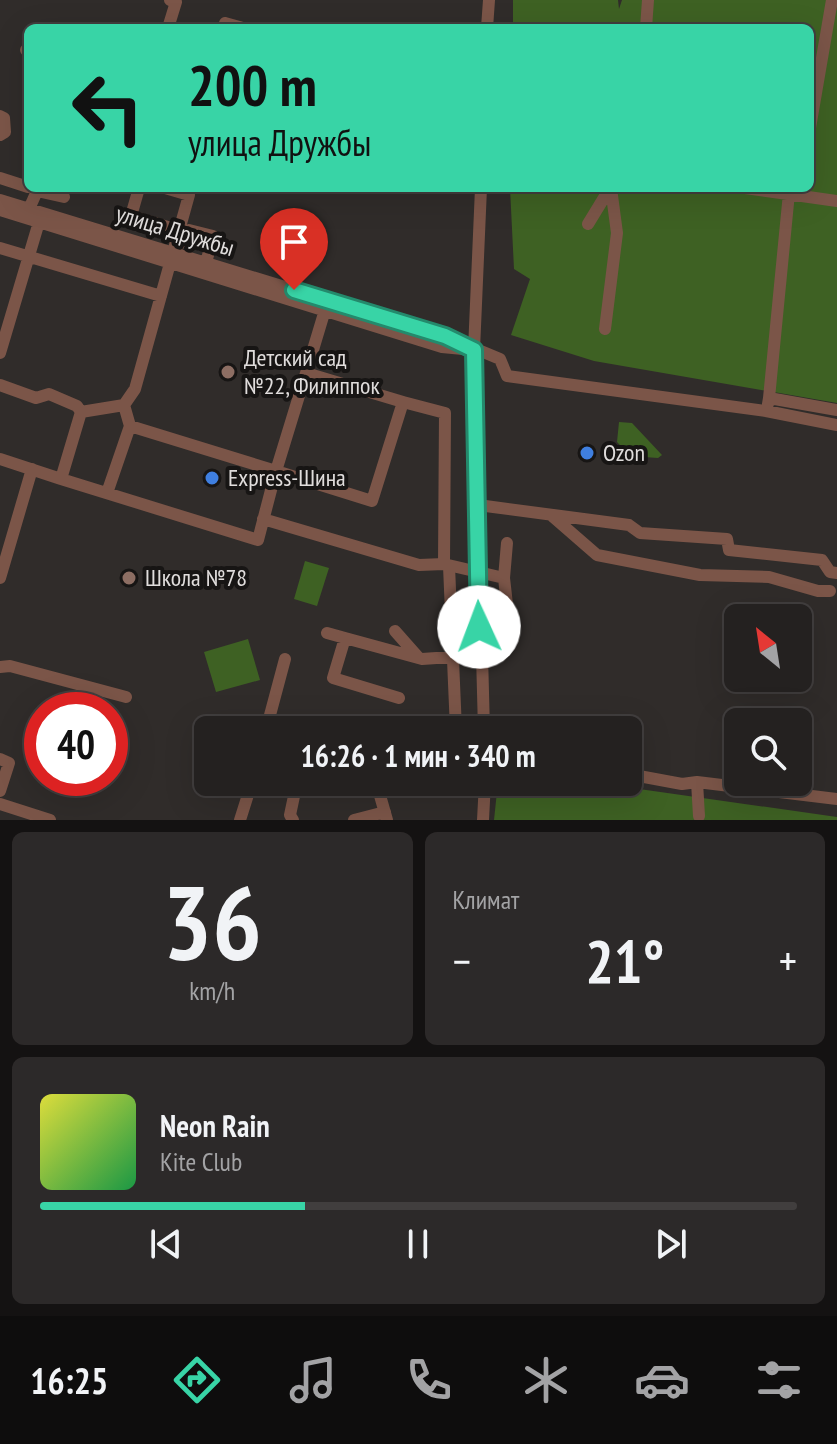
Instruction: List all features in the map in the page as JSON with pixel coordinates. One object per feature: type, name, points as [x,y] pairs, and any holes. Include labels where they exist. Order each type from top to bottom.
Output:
[{"type":"street","points":[[169,24],[176,2],[170,0]]},
{"type":"street","points":[[487,24],[489,0]]},
{"type":"street","points":[[646,24],[648,0]]},
{"type":"street","points":[[814,105],[832,0]]},
{"type":"street","points":[[0,116],[4,118],[5,132],[1,135],[0,151]]},
{"type":"street","points":[[0,178],[24,186]]},
{"type":"street","points":[[29,209],[32,192]]},
{"type":"street","points":[[44,192],[64,197]]},
{"type":"street","points":[[138,192],[131,216],[178,230]]},
{"type":"street","points":[[81,412],[124,405],[135,389],[189,195],[179,192]]},
{"type":"street","points":[[481,192],[474,350],[477,571],[483,716]]},
{"type":"street","points":[[588,224],[608,192]]},
{"type":"street","points":[[605,329],[617,233],[612,192]]},
{"type":"street","points":[[768,404],[796,192],[837,201]]},
{"type":"street","name":"улица Дружбы","points":[[0,200],[325,310],[442,347],[474,350]]},
{"type":"street","name":"улица Дружбы","points":[[0,210],[171,258],[206,263],[445,336],[474,350]]},
{"type":"street","points":[[0,353],[39,222]]},
{"type":"street","points":[[171,258],[189,230],[213,236],[206,263]]},
{"type":"street","points":[[0,248],[161,296]]},
{"type":"street","points":[[0,459],[258,540],[325,310]]},
{"type":"street","points":[[474,350],[500,359],[507,376],[837,410]]},
{"type":"street","points":[[306,373],[445,413],[447,565],[455,656],[456,716]]},
{"type":"street","points":[[0,385],[36,398],[49,394],[77,406],[81,412]]},
{"type":"street","points":[[130,426],[372,501],[403,402]]},
{"type":"street","points":[[768,404],[837,425]]},
{"type":"street","points":[[107,493],[130,426],[124,405]]},
{"type":"street","points":[[61,479],[81,412]]},
{"type":"street","points":[[0,578],[32,469]]},
{"type":"street","points":[[478,505],[629,525],[640,533],[727,539],[729,550],[822,560],[830,572],[837,573]]},
{"type":"street","points":[[551,515],[597,555],[700,575],[769,577],[830,591]]},
{"type":"street","points":[[263,519],[419,565],[447,565],[504,578]]},
{"type":"street","points":[[507,543],[504,578],[510,631]]},
{"type":"street","points":[[395,631],[418,657]]},
{"type":"street","points":[[327,633],[418,657],[480,655]]},
{"type":"street","points":[[345,638],[333,678],[399,698]]},
{"type":"street","points":[[270,716],[285,659]]},
{"type":"street","points":[[0,667],[10,666],[107,692]]},
{"type":"street","points":[[0,759],[9,763],[0,791]]},
{"type":"street","points":[[642,777],[682,784],[697,782],[837,799]]},
{"type":"street","points":[[697,782],[699,816]]},
{"type":"street","points":[[240,820],[248,796]]},
{"type":"street","points":[[293,820],[290,815],[294,796]]},
{"type":"street","points":[[354,820],[386,816],[380,796]]},
{"type":"street","points":[[483,820],[484,796]]},
{"type":"street","points":[[0,804],[50,820]]},
{"type":"green space","points":[[513,0],[618,0],[619,9],[622,0],[837,0],[837,403],[594,361],[511,335],[530,279],[514,269],[510,192],[814,192],[814,24],[513,24]]},
{"type":"green space","points":[[619,422],[632,423],[662,455],[658,458],[630,456],[617,442]]},
{"type":"green space","points":[[305,561],[329,568],[317,606],[294,599]]},
{"type":"green space","points":[[248,639],[260,680],[216,692],[204,652]]},
{"type":"green space","points":[[642,789],[837,817],[837,820],[494,820],[497,796],[642,796]]},
{"type":"place","name":"Детский сад №22, Филиппок","points":[[228,372]]},
{"type":"place","name":"Ozon","points":[[587,453]]},
{"type":"place","name":"Express-Шина","points":[[212,478]]},
{"type":"place","name":"Школа №78","points":[[129,578]]},
{"type":"route","points":[[294,290],[445,336],[474,350],[479,627]]}]
